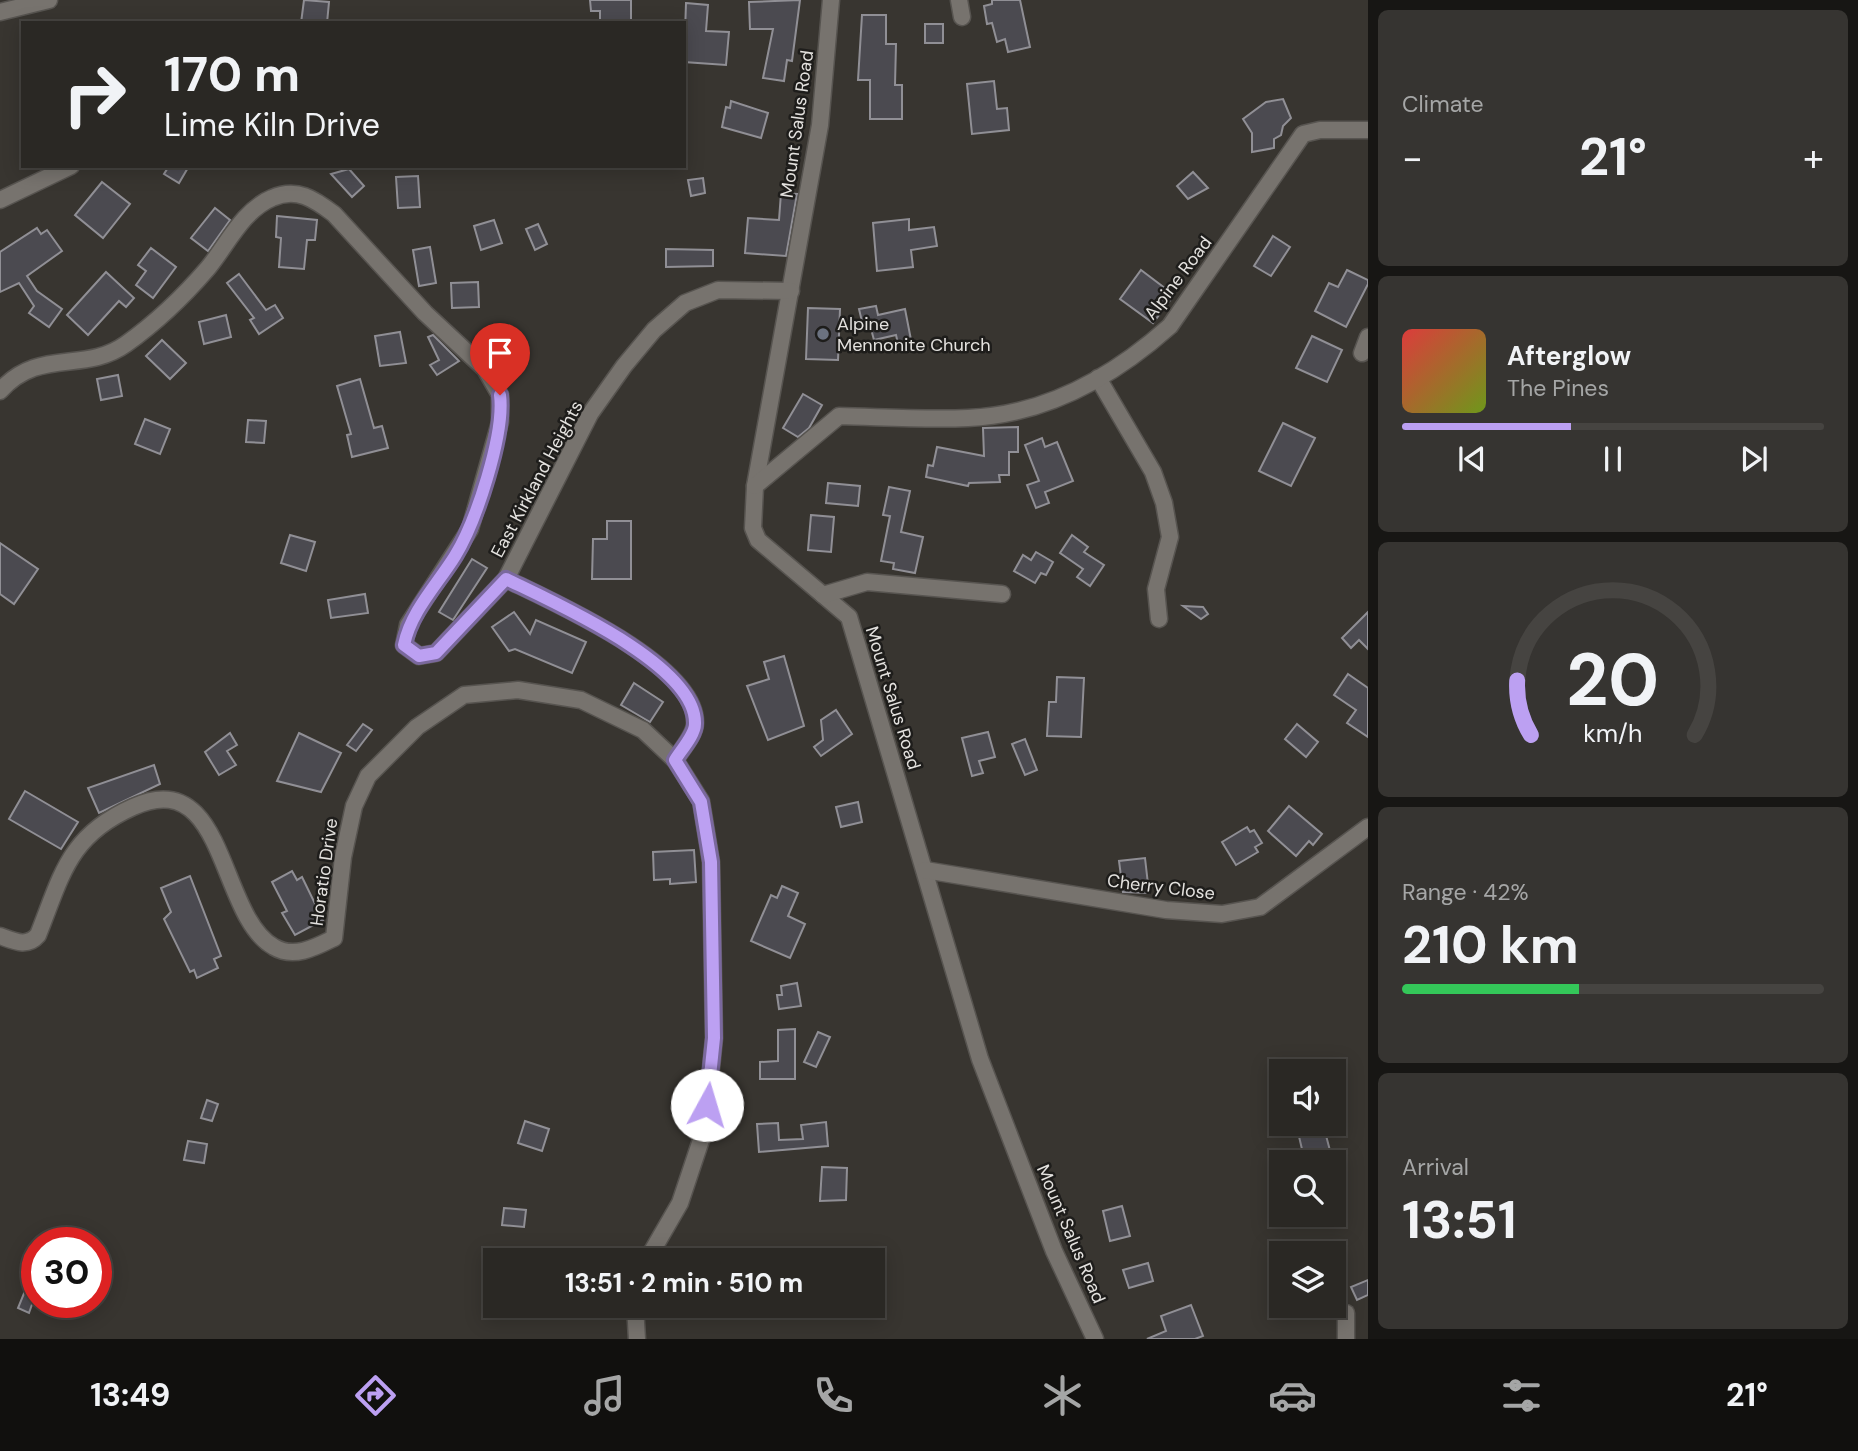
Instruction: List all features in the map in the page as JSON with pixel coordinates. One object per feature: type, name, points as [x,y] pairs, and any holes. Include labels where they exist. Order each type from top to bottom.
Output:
[{"type":"street","points":[[0,12],[49,0]]},
{"type":"street","name":"Mount Salus Road","points":[[831,0],[820,125],[755,486],[753,528],[758,540],[849,617],[980,1059],[1054,1251],[1095,1339]]},
{"type":"street","points":[[959,0],[962,17]]},
{"type":"street","name":"Alpine Road","points":[[755,486],[839,416],[970,418],[1026,409],[1080,390],[1141,352],[1170,326],[1303,134],[1320,130],[1368,130]]},
{"type":"street","points":[[0,200],[68,168]]},
{"type":"street","name":"East Kirkland Heights","points":[[0,391],[29,368],[88,359],[122,347],[163,316],[207,269],[255,208],[282,194],[299,192],[334,214],[425,313],[485,369],[500,395],[502,408],[497,433],[470,529],[408,625],[404,645],[419,656],[436,653],[506,579],[590,414],[654,330],[685,303],[718,290],[790,291]]},
{"type":"street","points":[[1362,354],[1368,337]]},
{"type":"street","points":[[1098,379],[1153,472],[1164,503],[1170,537],[1156,590],[1159,619]]},
{"type":"street","points":[[506,579],[605,630],[656,663],[684,692],[694,709],[695,727],[675,760]]},
{"type":"street","points":[[824,595],[867,582],[1002,594]]},
{"type":"street","name":"Horatio Drive","points":[[0,936],[23,943],[33,941],[38,935],[71,853],[94,831],[124,811],[149,800],[181,803],[208,826],[250,925],[274,948],[305,952],[334,937],[343,858],[354,806],[368,776],[417,727],[464,695],[518,690],[581,700],[643,730],[675,760],[701,802],[711,862],[714,1038],[705,1128],[680,1203],[654,1248]]},
{"type":"street","name":"Cherry Close","points":[[925,870],[1166,910],[1222,914],[1260,907],[1368,827]]},
{"type":"street","points":[[636,1318],[637,1339]]},
{"type":"street","points":[[1346,1318],[1346,1339]]},
{"type":"building","points":[[304,0],[329,2],[327,21],[301,21]]},
{"type":"building","points":[[590,0],[631,0],[631,21],[600,21],[600,11],[591,11]]},
{"type":"building","points":[[800,0],[792,61],[787,60],[784,81],[763,78],[773,29],[750,29],[749,2]]},
{"type":"building","points":[[992,0],[1020,0],[1030,47],[1008,52],[1005,39],[997,42],[992,23],[987,24],[984,6],[992,4]]},
{"type":"building","points":[[686,3],[708,5],[706,31],[729,32],[726,65],[686,62]]},
{"type":"building","points":[[862,15],[886,15],[886,44],[896,44],[895,85],[902,85],[902,119],[870,119],[870,80],[858,80]]},
{"type":"building","points":[[925,24],[943,24],[943,43],[925,43]]},
{"type":"building","points":[[994,81],[997,109],[1007,108],[1009,130],[972,134],[967,84]]},
{"type":"building","points":[[1283,99],[1291,118],[1283,126],[1281,135],[1274,139],[1274,148],[1252,152],[1252,133],[1243,119],[1266,102]]},
{"type":"building","points":[[731,101],[768,113],[761,138],[722,127],[726,107],[730,108]]},
{"type":"building","points":[[168,168],[188,168],[179,183],[164,174]]},
{"type":"building","points":[[349,169],[364,186],[352,197],[331,174]]},
{"type":"building","points":[[1193,172],[1208,188],[1188,199],[1177,186]]},
{"type":"building","points":[[418,176],[420,207],[398,208],[396,177]]},
{"type":"building","points":[[703,178],[705,193],[691,196],[688,180]]},
{"type":"building","points":[[102,182],[130,204],[103,238],[75,215]]},
{"type":"building","points":[[781,193],[797,194],[786,256],[745,253],[748,218],[779,220]]},
{"type":"building","points":[[215,208],[230,220],[208,251],[191,238]]},
{"type":"building","points":[[277,216],[317,220],[315,240],[307,240],[304,269],[279,267],[281,238],[276,237]]},
{"type":"building","points":[[909,219],[909,230],[934,227],[937,246],[911,250],[913,267],[877,271],[873,223]]},
{"type":"building","points":[[494,220],[502,243],[481,250],[474,226]]},
{"type":"building","points":[[538,224],[547,244],[535,250],[526,229]]},
{"type":"building","points":[[37,228],[41,234],[47,230],[62,251],[27,276],[37,291],[62,309],[49,327],[29,313],[34,306],[19,283],[0,292],[0,252]]},
{"type":"building","points":[[1273,236],[1290,247],[1271,276],[1254,266]]},
{"type":"building","points":[[430,247],[436,283],[419,286],[413,250]]},
{"type":"building","points":[[151,248],[176,267],[153,298],[136,285],[146,271],[138,265]]},
{"type":"building","points":[[666,249],[713,250],[713,266],[666,267]]},
{"type":"building","points":[[1141,270],[1174,295],[1153,323],[1120,299]]},
{"type":"building","points":[[1347,270],[1368,280],[1368,284],[1346,327],[1315,311],[1329,283],[1338,287]]},
{"type":"building","points":[[106,272],[134,298],[126,307],[119,301],[88,335],[67,315]]},
{"type":"building","points":[[239,274],[266,310],[275,305],[283,318],[259,334],[250,320],[254,318],[227,283]]},
{"type":"building","points":[[478,282],[479,307],[452,308],[451,283]]},
{"type":"building","points":[[876,306],[878,315],[905,309],[912,345],[899,348],[896,335],[874,340],[870,325],[863,326],[859,309]]},
{"type":"building","name":"Alpine Mennonite Church","points":[[808,308],[840,309],[838,360],[806,359]]},
{"type":"building","points":[[226,315],[231,337],[204,344],[199,322]]},
{"type":"building","points":[[400,332],[406,363],[380,366],[375,336]]},
{"type":"building","points":[[433,335],[459,361],[437,375],[430,365],[439,360],[428,337]]},
{"type":"building","points":[[1312,336],[1342,350],[1327,382],[1296,368]]},
{"type":"building","points":[[162,340],[186,363],[170,379],[146,356]]},
{"type":"building","points":[[118,375],[122,396],[101,400],[97,379]]},
{"type":"building","points":[[360,379],[374,428],[382,426],[388,448],[352,457],[347,435],[351,434],[337,386]]},
{"type":"building","points":[[803,394],[822,405],[809,428],[798,437],[783,428]]},
{"type":"building","points":[[145,419],[170,429],[160,454],[135,444]]},
{"type":"building","points":[[248,420],[266,421],[264,443],[246,442]]},
{"type":"building","points":[[1283,423],[1315,438],[1291,486],[1259,471]]},
{"type":"building","points":[[1018,427],[1018,452],[1009,452],[1009,475],[999,475],[1000,482],[969,483],[968,486],[926,477],[928,465],[933,466],[937,447],[984,456],[983,428]]},
{"type":"building","points":[[1042,438],[1045,447],[1057,442],[1073,481],[1045,492],[1049,503],[1036,508],[1027,485],[1039,481],[1025,445]]},
{"type":"building","points":[[828,483],[860,486],[858,506],[826,503]]},
{"type":"building","points":[[889,487],[910,491],[901,532],[923,537],[915,573],[893,569],[894,563],[881,561],[890,516],[883,515]]},
{"type":"building","points":[[811,515],[834,517],[831,552],[808,550]]},
{"type":"building","points":[[607,521],[631,521],[631,579],[592,579],[593,539],[607,539]]},
{"type":"building","points":[[290,535],[315,542],[306,571],[281,563]]},
{"type":"building","points":[[1072,535],[1088,547],[1084,552],[1104,565],[1090,586],[1077,577],[1083,569],[1060,553]]},
{"type":"building","points":[[0,543],[38,569],[14,604],[0,594]]},
{"type":"building","points":[[1036,552],[1053,562],[1046,575],[1041,573],[1035,583],[1014,571],[1023,555],[1031,560]]},
{"type":"building","points":[[472,559],[487,568],[453,620],[439,612]]},
{"type":"building","points":[[365,594],[368,613],[331,618],[328,600]]},
{"type":"building","points":[[1183,606],[1203,607],[1208,614],[1201,619]]},
{"type":"building","points":[[514,612],[530,634],[536,620],[586,642],[572,673],[515,649],[509,651],[492,627]]},
{"type":"building","points":[[1368,612],[1368,649],[1359,640],[1351,648],[1342,638]]},
{"type":"building","points":[[784,656],[804,726],[768,740],[747,686],[769,679],[764,662]]},
{"type":"building","points":[[1348,674],[1368,688],[1368,737],[1347,723],[1356,710],[1334,695]]},
{"type":"building","points":[[1057,677],[1084,678],[1081,737],[1047,736],[1049,702],[1056,702]]},
{"type":"building","points":[[634,683],[663,702],[650,722],[621,705]]},
{"type":"building","points":[[836,710],[852,734],[821,756],[814,747],[823,740],[821,720]]},
{"type":"building","points":[[363,724],[372,730],[356,751],[347,745]]},
{"type":"building","points":[[1297,724],[1318,742],[1306,757],[1285,739]]},
{"type":"building","points":[[988,732],[995,757],[979,761],[983,773],[972,776],[962,738]]},
{"type":"building","points":[[230,733],[237,745],[227,751],[236,765],[219,775],[205,752]]},
{"type":"building","points":[[299,733],[341,753],[321,792],[277,781]]},
{"type":"building","points":[[1025,739],[1037,770],[1025,775],[1012,744]]},
{"type":"building","points":[[154,765],[160,784],[99,813],[88,788]]},
{"type":"building","points":[[25,791],[78,822],[61,849],[9,819]]},
{"type":"building","points":[[858,802],[862,822],[841,827],[836,807]]},
{"type":"building","points":[[1289,806],[1322,834],[1313,845],[1309,841],[1296,856],[1268,831]]},
{"type":"building","points":[[1247,827],[1250,832],[1254,830],[1262,843],[1255,847],[1258,852],[1236,865],[1222,842]]},
{"type":"building","points":[[694,850],[696,882],[670,884],[670,879],[654,880],[653,852]]},
{"type":"building","points":[[1145,858],[1149,893],[1123,892],[1119,861]]},
{"type":"building","points":[[292,871],[297,880],[302,877],[323,920],[295,935],[282,913],[287,911],[272,882]]},
{"type":"building","points":[[190,876],[221,956],[214,959],[218,968],[197,978],[194,970],[190,972],[164,919],[171,912],[161,888]]},
{"type":"building","points":[[782,886],[798,893],[788,916],[805,924],[790,958],[751,941],[771,895],[777,898]]},
{"type":"building","points":[[797,983],[801,1006],[779,1009],[777,995],[782,995],[781,986]]},
{"type":"building","points":[[795,1029],[795,1079],[760,1079],[760,1062],[778,1061],[778,1030]]},
{"type":"building","points":[[818,1032],[830,1037],[816,1067],[804,1062]]},
{"type":"building","points":[[207,1100],[218,1104],[212,1121],[201,1118]]},
{"type":"building","points":[[525,1121],[549,1129],[542,1151],[518,1143]]},
{"type":"building","points":[[826,1122],[828,1146],[759,1152],[757,1124],[778,1123],[779,1140],[803,1139],[801,1125]]},
{"type":"building","points":[[1299,1136],[1326,1136],[1330,1150],[1302,1150]]},
{"type":"building","points":[[188,1141],[207,1144],[204,1163],[184,1160]]},
{"type":"building","points":[[822,1167],[847,1168],[846,1200],[820,1201]]},
{"type":"building","points":[[1122,1206],[1130,1236],[1110,1241],[1103,1211]]},
{"type":"building","points":[[504,1208],[526,1210],[524,1227],[502,1225]]},
{"type":"building","points":[[1148,1263],[1153,1281],[1129,1288],[1123,1270]]},
{"type":"building","points":[[1368,1280],[1368,1295],[1357,1300],[1351,1287]]},
{"type":"building","points":[[1191,1305],[1203,1336],[1195,1339],[1147,1339],[1166,1331],[1161,1316]]},
{"type":"place","name":"Alpine Mennonite Church","points":[[823,334]]},
{"type":"route","points":[[500,395],[502,408],[489,468],[470,529],[408,625],[404,645],[419,656],[436,653],[463,628],[506,579],[605,630],[656,663],[684,692],[694,709],[695,727],[675,760],[701,802],[711,862],[714,1038],[707,1105]]}]
